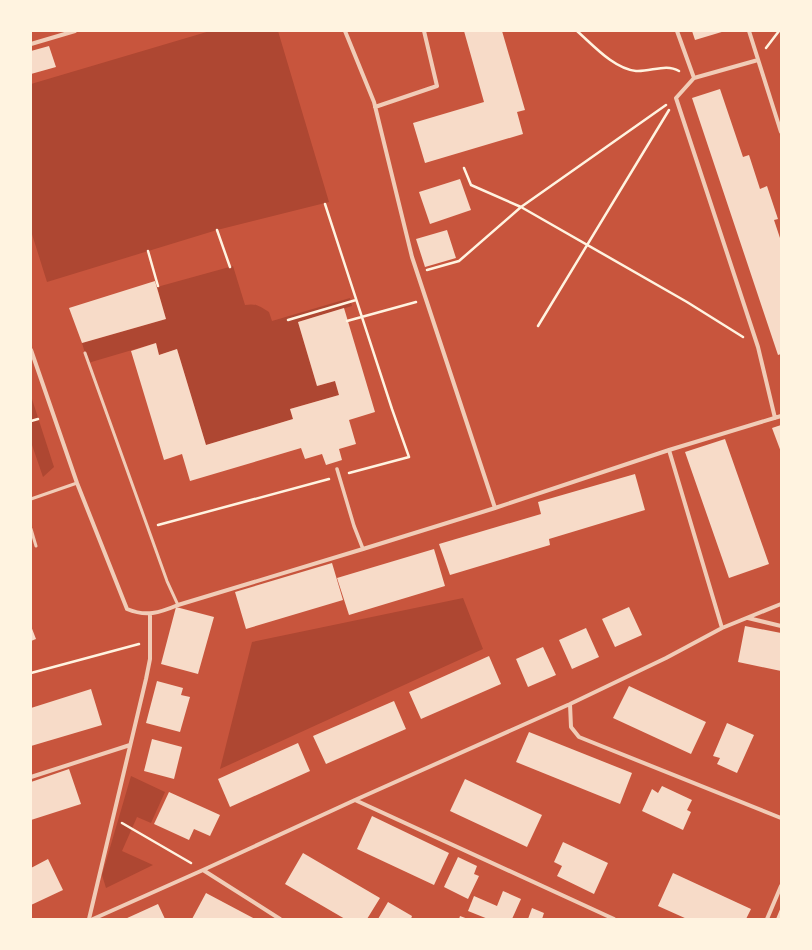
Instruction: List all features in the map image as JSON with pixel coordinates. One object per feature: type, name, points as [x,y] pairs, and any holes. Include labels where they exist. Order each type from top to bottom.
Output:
[{"type":"street","points":[[31,44],[75,31]]},
{"type":"street","points":[[345,31],[375,107],[412,257],[495,508]]},
{"type":"street","points":[[375,107],[437,86],[424,31]]},
{"type":"street","points":[[676,31],[694,78]]},
{"type":"street","points":[[749,31],[781,132]]},
{"type":"street","points":[[758,60],[694,78],[676,98],[758,347],[775,418]]},
{"type":"street","points":[[31,350],[77,483],[127,609],[136,613],[150,614],[363,549],[495,508],[668,450],[781,416]]},
{"type":"street","points":[[668,450],[722,628]]},
{"type":"street","points":[[337,469],[354,526],[363,549]]},
{"type":"street","points":[[93,919],[570,704],[666,658],[722,628],[781,604]]},
{"type":"street","points":[[89,919],[149,666],[150,614]]},
{"type":"street","points":[[748,618],[781,626]]},
{"type":"street","points":[[570,704],[571,727],[579,737],[781,818]]},
{"type":"street","points":[[31,776],[130,745]]},
{"type":"street","points":[[355,800],[614,919]]},
{"type":"street","points":[[203,870],[280,919]]},
{"type":"street","points":[[767,919],[781,886]]},
{"type":"lane","points":[[85,354],[167,581],[178,605]]},
{"type":"lane","points":[[31,499],[77,483]]},
{"type":"lane","points":[[31,529],[36,546]]},
{"type":"path","points":[[577,31],[608,58],[624,68],[636,71],[673,67],[694,78]]},
{"type":"path","points":[[758,60],[779,31]]},
{"type":"path","points":[[417,273],[459,262],[521,207],[676,98]]},
{"type":"path","points":[[538,326],[676,98]]},
{"type":"path","points":[[464,168],[471,185],[521,207],[687,302],[758,347]]},
{"type":"path","points":[[155,526],[409,457],[325,204]]},
{"type":"path","points":[[217,230],[230,267]]},
{"type":"path","points":[[148,251],[158,286]]},
{"type":"path","points":[[348,321],[426,299]]},
{"type":"path","points":[[288,320],[356,300]]},
{"type":"path","points":[[31,421],[38,419]]},
{"type":"path","points":[[31,673],[150,641]]},
{"type":"path","points":[[113,818],[203,870]]},
{"type":"shaded area","points":[[210,31],[278,31],[329,202],[217,230],[47,282],[31,231],[31,84]]},
{"type":"shaded area","points":[[233,266],[245,305],[255,305],[263,308],[269,312],[272,321],[350,298],[352,306],[298,322],[317,386],[335,381],[339,395],[290,409],[293,419],[206,445],[177,349],[159,355],[156,343],[88,363],[82,343],[166,319],[157,287]]},
{"type":"shaded area","points":[[31,396],[54,467],[43,477],[31,442]]},
{"type":"shaded area","points":[[463,598],[483,649],[220,769],[252,642]]},
{"type":"shaded area","points":[[131,776],[165,792],[151,823],[137,817],[122,851],[153,865],[106,888],[102,875]]},
{"type":"building","points":[[464,31],[502,31],[525,110],[517,112],[523,134],[425,163],[413,123],[484,102]]},
{"type":"building","points":[[692,31],[725,31],[695,40]]},
{"type":"building","points":[[49,46],[56,67],[31,74],[31,51]]},
{"type":"building","points":[[720,89],[743,157],[749,155],[760,189],[767,186],[778,219],[774,220],[781,241],[781,354],[778,355],[692,98]]},
{"type":"building","points":[[460,179],[471,210],[430,224],[419,192]]},
{"type":"building","points":[[447,230],[456,258],[425,267],[416,239]]},
{"type":"building","points":[[155,281],[166,319],[82,343],[69,308]]},
{"type":"building","points":[[344,308],[375,412],[349,420],[356,444],[339,449],[342,460],[326,465],[322,454],[305,459],[301,448],[190,481],[182,454],[164,460],[131,351],[156,343],[159,355],[177,349],[206,445],[293,419],[290,409],[339,395],[335,381],[317,386],[298,322]]},
{"type":"building","points":[[781,425],[781,452],[772,428]]},
{"type":"building","points":[[725,439],[769,564],[729,578],[685,452]]},
{"type":"building","points":[[635,474],[645,510],[549,539],[550,545],[450,575],[439,544],[541,514],[538,502]]},
{"type":"building","points":[[434,549],[445,586],[349,615],[337,578]]},
{"type":"building","points":[[332,563],[343,600],[246,629],[235,592]]},
{"type":"building","points":[[176,607],[214,617],[198,674],[161,664]]},
{"type":"building","points":[[629,607],[642,635],[615,647],[602,619]]},
{"type":"building","points":[[31,626],[36,639],[31,641]]},
{"type":"building","points":[[745,626],[781,633],[781,671],[738,662]]},
{"type":"building","points":[[586,628],[599,657],[572,669],[559,640]]},
{"type":"building","points":[[543,647],[556,675],[528,687],[516,659]]},
{"type":"building","points":[[489,656],[501,684],[421,719],[409,692]]},
{"type":"building","points":[[157,681],[183,688],[181,695],[190,697],[180,732],[146,723]]},
{"type":"building","points":[[629,686],[706,722],[691,754],[613,718]]},
{"type":"building","points":[[91,689],[102,725],[31,746],[31,708]]},
{"type":"building","points":[[394,701],[406,729],[326,764],[313,736]]},
{"type":"building","points":[[727,723],[754,735],[737,773],[717,764],[720,758],[713,756]]},
{"type":"building","points":[[529,732],[632,773],[620,804],[516,762]]},
{"type":"building","points":[[152,739],[182,747],[174,779],[144,771]]},
{"type":"building","points":[[298,743],[310,771],[230,807],[218,779]]},
{"type":"building","points":[[69,769],[81,804],[31,820],[31,782]]},
{"type":"building","points":[[465,779],[542,815],[527,847],[450,811]]},
{"type":"building","points":[[662,786],[692,800],[687,810],[691,812],[683,830],[642,811],[652,789],[658,793]]},
{"type":"building","points":[[169,792],[220,815],[210,836],[194,829],[189,840],[154,824]]},
{"type":"building","points":[[372,816],[449,853],[434,885],[357,849]]},
{"type":"building","points":[[563,842],[608,863],[594,894],[557,876],[562,866],[554,862]]},
{"type":"building","points":[[303,853],[380,898],[367,919],[345,919],[285,884]]},
{"type":"building","points":[[458,857],[477,866],[474,874],[479,876],[468,899],[444,887]]},
{"type":"building","points":[[48,859],[63,890],[31,905],[31,868]]},
{"type":"building","points":[[673,873],[751,909],[746,919],[687,919],[658,906]]},
{"type":"building","points":[[503,891],[521,899],[512,919],[488,919],[468,911],[474,896],[497,906]]},
{"type":"building","points":[[206,893],[255,919],[192,919]]},
{"type":"building","points":[[388,902],[412,916],[411,919],[378,919]]},
{"type":"building","points":[[158,904],[165,919],[125,919]]},
{"type":"building","points":[[781,907],[781,919],[776,919]]},
{"type":"building","points":[[532,908],[544,913],[542,919],[528,919]]},
{"type":"building","points":[[460,916],[468,919],[459,919]]}]
